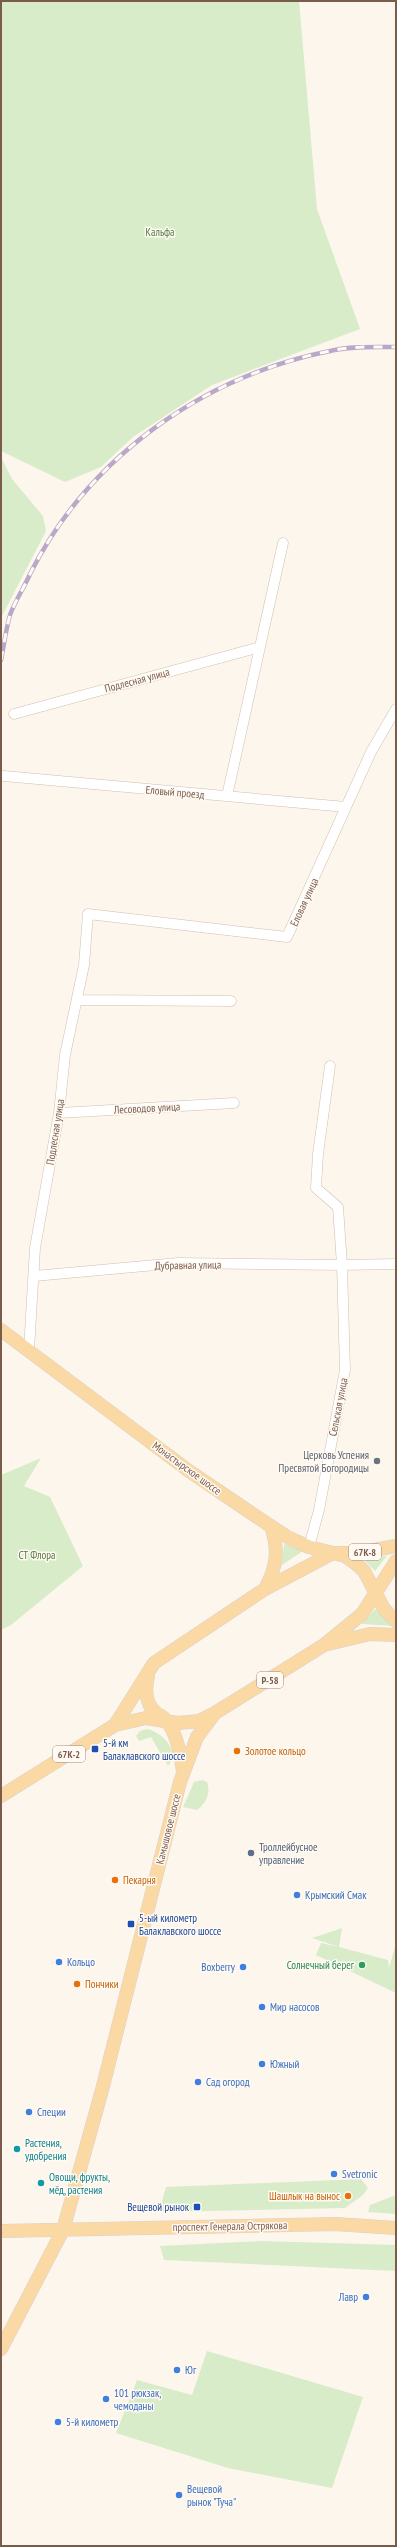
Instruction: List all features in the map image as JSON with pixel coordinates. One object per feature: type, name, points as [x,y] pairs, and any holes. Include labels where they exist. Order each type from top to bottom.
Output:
[{"type":"main road","name":"Монастырское шоссе","points":[[1,1330],[189,1471],[289,1538],[309,1547],[333,1553],[356,1563],[370,1582],[374,1593],[384,1609],[396,1621]]},
{"type":"main road","points":[[266,1589],[273,1575],[277,1558],[276,1542],[271,1526]]},
{"type":"main road","name":"67К-8","points":[[333,1553],[359,1553],[396,1546]]},
{"type":"main road","points":[[115,1725],[154,1663],[266,1589],[333,1553]]},
{"type":"main road","name":"Камышовое шоссе","points":[[1,2349],[63,2230],[102,2090],[183,1772],[197,1737],[215,1713],[324,1645],[362,1614],[374,1593],[396,1561]]},
{"type":"main road","points":[[324,1645],[370,1634],[396,1635]]},
{"type":"main road","points":[[149,1670],[146,1692],[148,1702],[154,1712],[166,1719],[177,1745],[183,1772]]},
{"type":"main road","name":"Р-58","points":[[115,1725],[146,1718],[166,1719],[178,1722],[199,1721],[215,1713]]},
{"type":"main road","name":"67К-2","points":[[1,1796],[115,1725]]},
{"type":"main road","name":"проспект Генерала Острякова","points":[[1,2232],[335,2224],[396,2228]]},
{"type":"street","points":[[227,796],[283,543]]},
{"type":"street","name":"Подлесная улица","points":[[14,714],[260,647]]},
{"type":"street","name":"Еловая улица","points":[[88,914],[287,937],[371,752],[396,709]]},
{"type":"street","name":"Еловый проезд","points":[[4,776],[346,807]]},
{"type":"street","name":"Подлесная улица","points":[[29,1350],[35,1248],[59,1113],[65,1055],[84,965],[88,914]]},
{"type":"street","points":[[77,1000],[231,1001]]},
{"type":"street","name":"Сельская улица","points":[[309,1547],[319,1510],[345,1370],[342,1265],[338,1207],[316,1188],[318,1154],[330,1066]]},
{"type":"street","name":"Лесоводов улица","points":[[59,1113],[234,1103]]},
{"type":"street","name":"Дубравная улица","points":[[34,1276],[178,1263],[342,1265],[396,1264]]},
{"type":"green space","name":"Кальфа","points":[[1,1],[299,1],[317,209],[360,329],[212,385],[133,437],[101,467],[65,482],[1,451]]},
{"type":"green space","points":[[1,457],[12,479],[43,516],[46,531],[1,618]]},
{"type":"green space","name":"СТ Флора","points":[[41,1458],[24,1486],[50,1497],[83,1566],[11,1625],[1,1630],[1,1475]]},
{"type":"green space","points":[[284,1544],[303,1551],[282,1565]]},
{"type":"green space","points":[[387,1556],[375,1571],[363,1559]]},
{"type":"green space","points":[[375,1609],[394,1626],[362,1624]]},
{"type":"green space","points":[[147,1729],[164,1738],[171,1748],[171,1760],[168,1766],[151,1737],[139,1741],[136,1736],[140,1731]]},
{"type":"green space","points":[[202,1780],[207,1782],[208,1786],[207,1798],[203,1804],[197,1810],[183,1807],[194,1782]]},
{"type":"green space","points":[[342,1928],[339,1947],[312,1938]]},
{"type":"green space","name":"Солнечный берег","points":[[321,1943],[388,1960],[389,1968],[396,1943],[396,1993],[316,1955]]},
{"type":"green space","points":[[361,2179],[368,2188],[363,2195],[345,2208],[159,2212],[166,2187]]},
{"type":"green space","points":[[396,2195],[396,2214],[368,2212],[370,2205]]},
{"type":"green space","points":[[262,2241],[396,2245],[396,2271],[164,2260],[160,2246]]},
{"type":"green space","points":[[207,2351],[363,2397],[332,2488],[228,2468],[116,2433],[137,2380],[192,2395]]},
{"type":"railway","points":[[1,660],[7,626],[12,610],[30,574],[54,532],[83,494],[117,459],[154,428],[195,402],[238,380],[283,363],[338,349],[396,347]]},
{"type":"place","name":"Церковь Успения Пресвятой Богородицы","points":[[377,1461]]},
{"type":"place","name":"5-й км Балаклавского шоссе","points":[[95,1749]]},
{"type":"place","name":"Золотое кольцо","points":[[237,1751]]},
{"type":"place","name":"Троллейбусное управление","points":[[251,1853]]},
{"type":"place","name":"Пекарня","points":[[115,1880]]},
{"type":"place","name":"Крымский Смак","points":[[297,1895]]},
{"type":"place","name":"5-ый километр Балаклавского шоссе","points":[[131,1924]]},
{"type":"place","name":"Кольцо","points":[[59,1962]]},
{"type":"place","name":"Солнечный берег","points":[[362,1965]]},
{"type":"place","name":"Boxberry","points":[[243,1967]]},
{"type":"place","name":"Пончики","points":[[77,1984]]},
{"type":"place","name":"Мир насосов","points":[[262,2007]]},
{"type":"place","name":"Южный","points":[[262,2064]]},
{"type":"place","name":"Сад огород","points":[[198,2082]]},
{"type":"place","name":"Специи","points":[[29,2112]]},
{"type":"place","name":"Растения, удобрения","points":[[17,2149]]},
{"type":"place","name":"Svetronic","points":[[334,2174]]},
{"type":"place","name":"Овощи, фрукты, мёд, растения","points":[[41,2183]]},
{"type":"place","name":"Шашлык на вынос","points":[[348,2196]]},
{"type":"place","name":"Вещевой рынок","points":[[197,2207]]},
{"type":"place","name":"Лавр","points":[[366,2297]]},
{"type":"place","name":"Юг","points":[[177,2370]]},
{"type":"place","name":"101 рюкзак, чемоданы","points":[[106,2399]]},
{"type":"place","name":"5-й километр","points":[[58,2422]]},
{"type":"place","name":"Вещевой рынок \"Туча\"","points":[[179,2495]]}]
